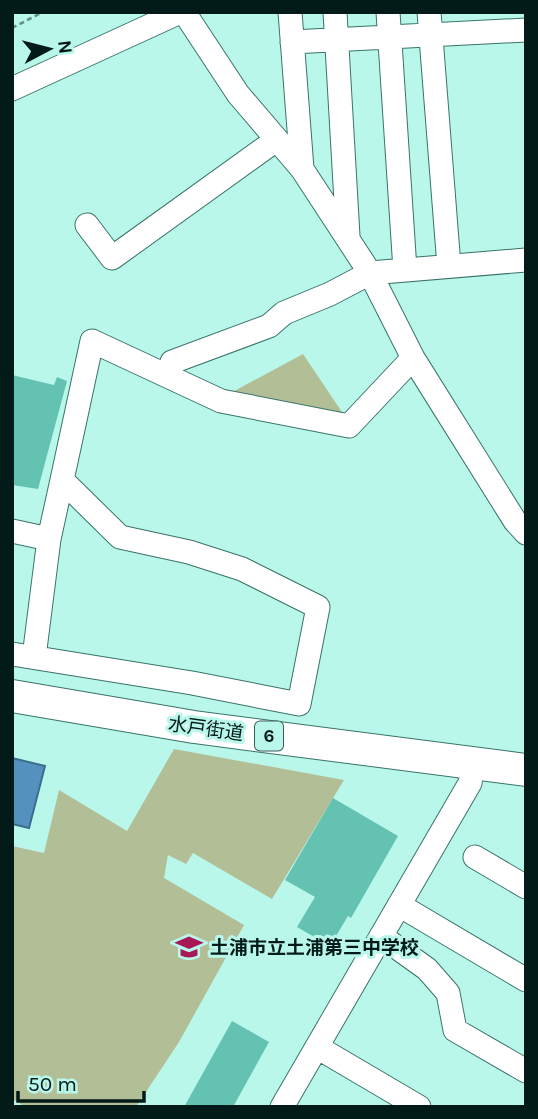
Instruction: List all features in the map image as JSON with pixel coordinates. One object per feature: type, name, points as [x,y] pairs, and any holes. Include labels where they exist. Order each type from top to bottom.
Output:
[{"type":"highway","name":"水戸街道","points":[[12,696],[194,727],[526,770]]},
{"type":"street","points":[[12,89],[182,12],[238,94],[302,169],[370,272],[413,358],[515,521],[526,533]]},
{"type":"street","points":[[290,12],[302,169]]},
{"type":"street","points":[[335,12],[348,239]]},
{"type":"street","points":[[388,12],[405,270]]},
{"type":"street","points":[[292,42],[390,37],[430,24],[478,22],[526,30]]},
{"type":"street","points":[[430,24],[449,266]]},
{"type":"street","points":[[87,225],[111,258],[276,140]]},
{"type":"street","points":[[172,362],[270,326],[284,313],[330,294],[370,272],[526,260]]},
{"type":"street","points":[[62,480],[120,537],[188,552],[242,569],[318,607],[299,704],[192,683],[23,656],[92,341],[221,401],[349,426],[413,358]]},
{"type":"street","points":[[12,531],[49,539]]},
{"type":"street","points":[[282,1107],[470,783],[474,762]]},
{"type":"street","points":[[475,857],[526,887]]},
{"type":"street","points":[[400,905],[526,980]]},
{"type":"street","points":[[381,936],[427,970],[449,993],[455,1030],[526,1071]]},
{"type":"street","points":[[317,1047],[419,1107]]},
{"type":"path","points":[[12,28],[43,12]]},
{"type":"green space","points":[[303,354],[346,418],[225,396]]},
{"type":"green space","points":[[174,749],[344,780],[272,899],[193,853],[186,864],[168,855],[164,878],[244,925],[179,1042],[136,1107],[26,1107],[12,1099],[12,846],[44,853],[59,790],[127,831]]},
{"type":"water","points":[[12,758],[45,766],[29,828],[12,824]]},
{"type":"building","points":[[12,375],[54,385],[57,377],[67,381],[38,489],[12,485]]},
{"type":"building","points":[[333,798],[398,836],[351,918],[348,916],[330,946],[297,927],[315,897],[285,880]]},
{"type":"building","points":[[232,1021],[269,1042],[233,1107],[184,1107]]},
{"type":"place","name":"土浦市立土浦第三中学校","points":[[189,947]]}]
